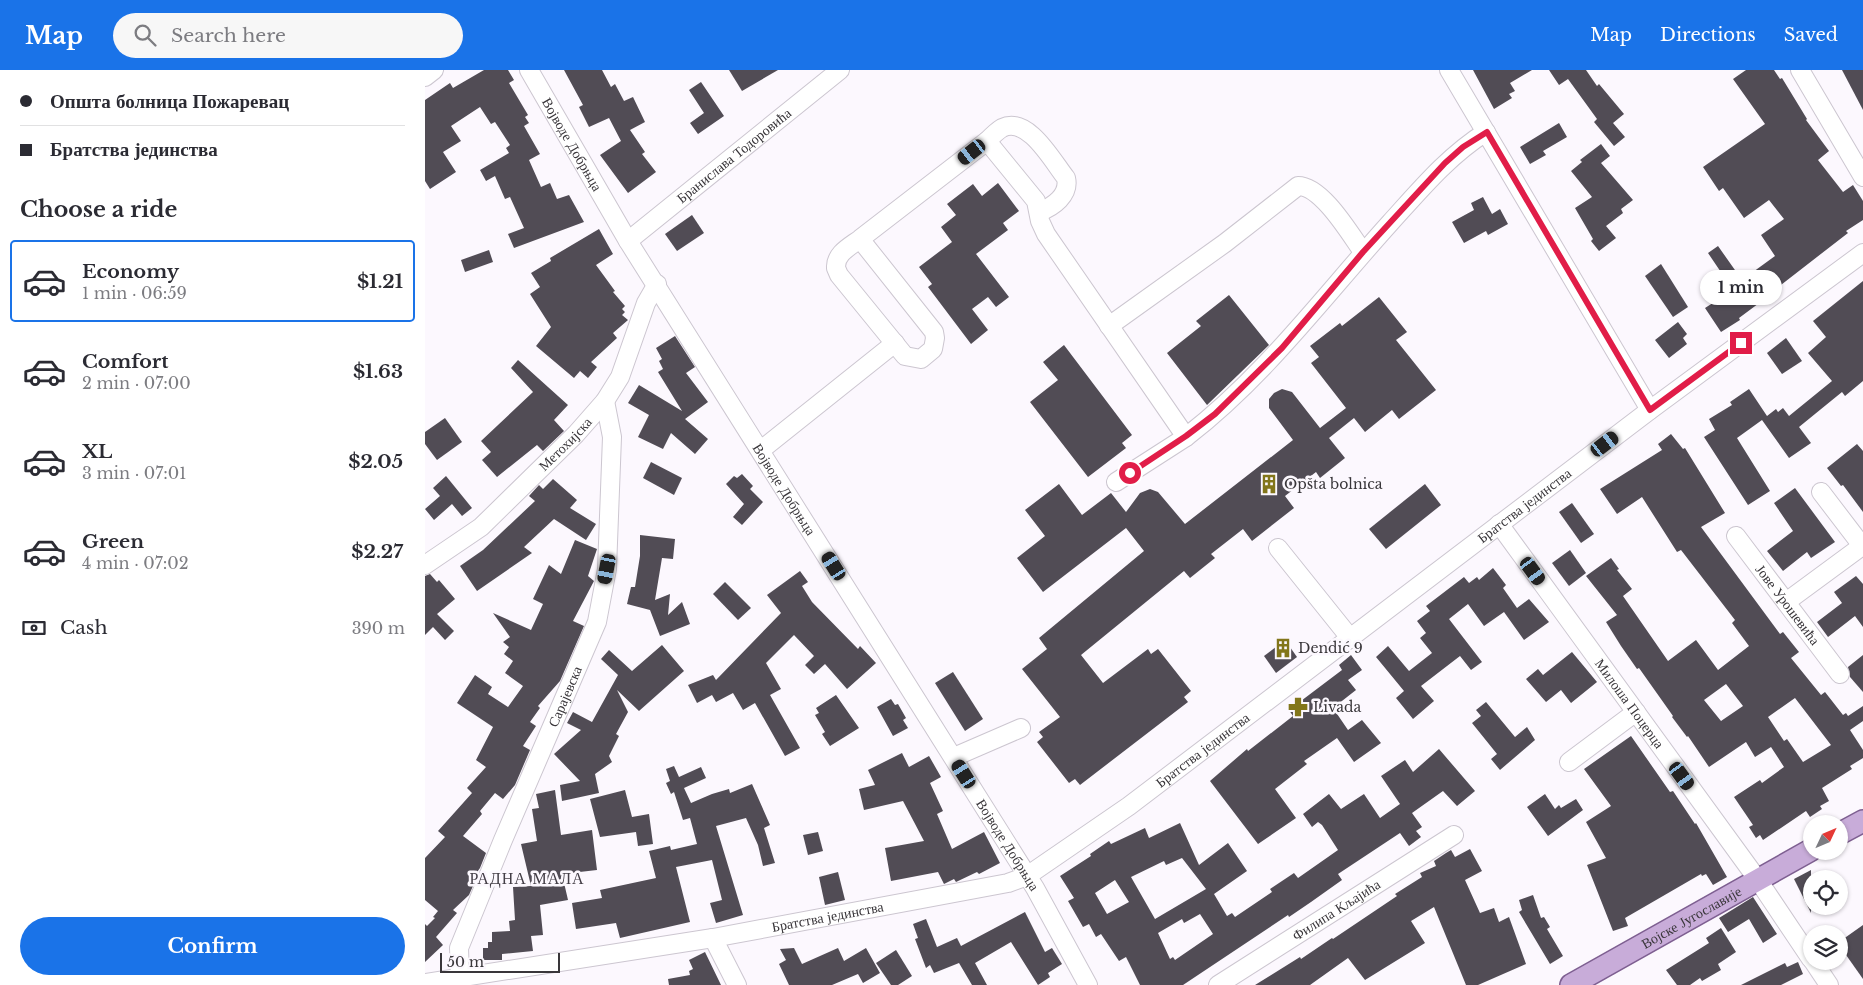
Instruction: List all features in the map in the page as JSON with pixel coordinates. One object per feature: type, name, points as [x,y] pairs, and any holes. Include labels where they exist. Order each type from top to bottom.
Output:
[{"type":"main road","points":[[1848,829],[1863,821]]},
{"type":"main road","name":"Војске Југославије","points":[[1571,985],[1803,855]]},
{"type":"street","points":[[425,77],[434,70]]},
{"type":"street","name":"Војводе Добрњца","points":[[529,70],[628,240],[1027,876],[1088,985]]},
{"type":"street","name":"Бранислава Тодоровића","points":[[628,240],[841,70]]},
{"type":"street","points":[[1449,70],[1650,410]]},
{"type":"street","points":[[1800,70],[1863,176]]},
{"type":"street","points":[[859,239],[934,332],[933,349],[921,359],[905,356],[835,268],[838,257],[859,239],[1002,128],[1009,126],[1023,128],[1032,135],[1066,178],[1067,187],[1063,196],[1039,212]]},
{"type":"street","points":[[1116,482],[1186,436],[1215,414],[1282,348],[1363,252],[1445,163],[1463,147],[1487,132]]},
{"type":"street","points":[[987,141],[1036,201],[1040,221],[1046,234],[1186,436]]},
{"type":"street","points":[[1109,326],[1225,244],[1298,186],[1309,188],[1319,195],[1363,252]]},
{"type":"street","name":"Братства јединства","points":[[425,983],[460,977],[506,978],[989,886],[1027,876],[1129,806],[1650,410],[1863,253]]},
{"type":"street","name":"Метохијска","points":[[425,565],[481,527],[576,434],[605,401],[620,377],[646,303],[657,284]]},
{"type":"street","points":[[761,450],[895,343]]},
{"type":"street","name":"Сарајевска","points":[[460,977],[459,948],[503,840],[597,622],[607,569],[611,437],[605,401]]},
{"type":"street","points":[[1786,602],[1863,547],[1821,492]]},
{"type":"street","name":"Милоша Поцерца","points":[[1499,524],[1758,880],[1803,947]]},
{"type":"street","name":"Јове Урошевића","points":[[1736,536],[1840,674]]},
{"type":"street","points":[[1277,548],[1351,639]]},
{"type":"street","points":[[1569,762],[1636,712]]},
{"type":"street","points":[[954,757],[1021,728]]},
{"type":"street","name":"Филипа Кљајића","points":[[1218,985],[1454,835]]},
{"type":"street","points":[[713,938],[737,985]]},
{"type":"street","name":"Милоша Поцерца","points":[[1819,970],[1829,985]]},
{"type":"building","points":[[484,70],[508,70],[514,80],[509,83],[528,115],[525,117],[529,123],[524,126],[540,154],[529,160],[541,187],[550,183],[557,199],[569,195],[584,222],[514,248],[508,234],[524,228],[510,197],[505,199],[495,176],[486,181],[480,170],[509,153],[506,148],[510,145],[495,122],[491,124],[480,107],[451,126],[461,141],[443,152],[456,172],[430,189],[425,181],[425,100],[450,83],[453,88]]},
{"type":"building","points":[[564,70],[602,70],[611,87],[615,84],[624,101],[633,97],[645,122],[630,130],[645,152],[642,154],[656,172],[628,193],[600,155],[621,141],[609,118],[589,127],[579,107],[583,105]]},
{"type":"building","points":[[729,70],[778,70],[742,91]]},
{"type":"building","points":[[1473,70],[1532,70],[1510,83],[1515,91],[1509,94],[1512,98],[1494,109]]},
{"type":"building","points":[[1549,70],[1586,70],[1597,86],[1599,84],[1624,114],[1613,123],[1625,137],[1614,146],[1594,122],[1597,119],[1568,79],[1559,85]]},
{"type":"building","points":[[1746,70],[1774,70],[1780,79],[1782,78],[1806,120],[1829,151],[1818,160],[1843,192],[1853,185],[1863,201],[1863,220],[1846,231],[1848,233],[1739,318],[1740,320],[1721,332],[1705,308],[1733,290],[1708,253],[1718,246],[1742,280],[1775,256],[1761,235],[1784,219],[1769,200],[1744,218],[1723,188],[1719,191],[1703,167],[1765,124],[1733,79]]},
{"type":"building","points":[[1842,70],[1863,70],[1863,110]]},
{"type":"building","points":[[701,82],[724,116],[698,134],[690,123],[704,113],[689,90]]},
{"type":"building","points":[[1559,123],[1567,137],[1543,151],[1546,155],[1530,164],[1520,147]]},
{"type":"building","points":[[1601,144],[1610,156],[1601,163],[1633,200],[1621,209],[1623,213],[1606,226],[1616,238],[1599,251],[1591,241],[1593,239],[1575,208],[1592,197],[1571,171],[1582,162],[1580,160]]},
{"type":"building","points":[[998,183],[1019,211],[1003,223],[1008,230],[976,254],[1009,297],[996,307],[988,297],[972,309],[988,330],[971,344],[928,287],[932,284],[919,267],[952,242],[941,227],[956,215],[947,204],[973,184],[982,196]]},
{"type":"building","points":[[1483,197],[1492,214],[1500,209],[1508,224],[1488,235],[1486,231],[1464,243],[1452,222],[1474,210],[1471,203]]},
{"type":"building","points":[[692,215],[704,233],[677,251],[665,234]]},
{"type":"building","points":[[599,229],[613,254],[596,265],[615,291],[613,292],[625,306],[622,309],[625,312],[622,315],[628,320],[613,333],[617,338],[591,362],[597,367],[588,378],[580,371],[574,378],[536,346],[551,327],[530,294],[540,287],[531,273],[551,261],[550,258]]},
{"type":"building","points":[[489,250],[493,262],[465,272],[461,260]]},
{"type":"building","points":[[1661,264],[1688,307],[1673,317],[1645,276]]},
{"type":"building","points":[[1863,281],[1863,381],[1845,396],[1842,392],[1799,427],[1811,443],[1789,458],[1762,420],[1737,438],[1770,491],[1748,505],[1704,437],[1715,430],[1709,419],[1732,405],[1730,402],[1749,389],[1767,416],[1776,409],[1778,412],[1783,408],[1789,416],[1832,381],[1808,353],[1826,337],[1813,321]]},
{"type":"building","points":[[1229,295],[1269,345],[1207,405],[1167,353],[1201,326],[1196,321]]},
{"type":"building","points":[[1379,297],[1407,332],[1396,340],[1436,390],[1399,419],[1392,410],[1365,432],[1354,418],[1329,438],[1345,458],[1320,478],[1316,472],[1285,496],[1294,508],[1252,541],[1243,529],[1211,554],[1215,558],[1190,578],[1184,571],[1081,655],[1103,683],[1148,649],[1151,654],[1158,649],[1191,691],[1184,697],[1188,702],[1080,785],[1075,779],[1069,783],[1037,742],[1043,737],[1039,732],[1060,717],[1022,669],[1047,649],[1039,638],[1144,551],[1126,528],[1043,592],[1017,558],[1045,536],[1025,510],[1059,484],[1082,515],[1111,493],[1126,512],[1140,493],[1150,489],[1158,492],[1185,524],[1293,440],[1269,408],[1269,399],[1274,393],[1282,389],[1292,392],[1320,428],[1346,408],[1311,363],[1319,357],[1310,346],[1340,323],[1342,326]]},
{"type":"building","points":[[1678,322],[1687,334],[1683,338],[1687,344],[1669,358],[1655,340]]},
{"type":"building","points":[[675,336],[695,367],[686,373],[708,402],[685,419],[708,439],[695,454],[671,433],[663,449],[638,437],[649,415],[628,403],[639,385],[682,411],[658,372],[663,369],[659,361],[662,359],[656,348]]},
{"type":"building","points":[[1786,338],[1802,361],[1782,374],[1767,353]]},
{"type":"building","points":[[1064,345],[1132,435],[1122,443],[1126,448],[1088,477],[1030,402],[1058,380],[1043,362]]},
{"type":"building","points":[[518,360],[568,405],[554,420],[564,431],[543,451],[537,445],[497,477],[482,460],[491,452],[481,441],[533,392],[511,368]]},
{"type":"building","points":[[445,418],[462,442],[437,460],[425,444],[425,432]]},
{"type":"building","points":[[1671,434],[1683,449],[1685,448],[1725,513],[1701,527],[1780,634],[1783,632],[1799,652],[1791,658],[1821,695],[1825,692],[1843,715],[1846,713],[1848,716],[1863,706],[1863,721],[1850,730],[1863,750],[1863,758],[1850,766],[1852,769],[1822,788],[1829,801],[1820,806],[1822,809],[1813,815],[1809,815],[1806,811],[1763,840],[1760,835],[1756,838],[1749,827],[1753,825],[1734,797],[1760,780],[1762,783],[1784,767],[1771,747],[1755,757],[1746,742],[1709,767],[1639,668],[1637,669],[1621,646],[1606,622],[1617,615],[1586,576],[1611,558],[1619,569],[1617,570],[1632,589],[1623,596],[1668,661],[1696,640],[1718,670],[1749,646],[1732,623],[1735,620],[1681,550],[1677,552],[1642,497],[1617,514],[1600,489],[1662,450],[1658,444]],"holes":[[[1726,684],[1743,706],[1721,721],[1704,700]],[[1795,698],[1831,745],[1803,762],[1787,739],[1784,741],[1768,717]]]},
{"type":"building","points":[[1857,444],[1863,451],[1863,512],[1843,485],[1841,486],[1827,468]]},
{"type":"building","points":[[651,462],[682,478],[674,495],[643,478]]},
{"type":"building","points":[[742,474],[753,486],[750,489],[763,502],[742,525],[733,517],[744,504],[726,484],[734,476],[737,478]]},
{"type":"building","points":[[446,476],[472,508],[462,516],[452,504],[434,520],[425,509],[440,496],[433,488]]},
{"type":"building","points":[[553,479],[577,500],[570,508],[596,524],[586,540],[554,519],[524,547],[532,553],[477,591],[460,566],[483,550],[535,501],[529,496],[539,485],[543,489]]},
{"type":"building","points":[[1425,484],[1441,505],[1386,549],[1369,529]]},
{"type":"building","points":[[1795,488],[1835,542],[1811,558],[1807,552],[1783,571],[1767,551],[1793,531],[1774,503]]},
{"type":"building","points":[[1572,503],[1594,534],[1581,543],[1559,512]]},
{"type":"building","points":[[640,535],[675,539],[673,559],[662,558],[655,600],[670,594],[668,615],[682,602],[690,624],[660,636],[650,610],[627,604],[631,587],[635,587],[640,556]]},
{"type":"building","points":[[575,540],[597,549],[588,576],[594,581],[573,621],[584,626],[560,681],[538,706],[540,708],[530,722],[536,726],[523,746],[530,750],[515,785],[503,799],[495,793],[480,811],[482,814],[463,836],[486,853],[480,868],[470,882],[473,886],[469,895],[453,910],[457,913],[436,937],[443,945],[425,962],[425,924],[427,926],[435,918],[433,917],[438,911],[425,900],[425,858],[445,837],[438,831],[472,793],[467,788],[486,767],[476,760],[493,727],[457,703],[475,675],[492,687],[488,694],[508,707],[523,686],[505,673],[513,661],[504,654],[509,647],[503,642],[510,637],[493,613],[531,630],[543,604],[533,599],[549,565],[561,574]]},
{"type":"building","points":[[1570,550],[1586,573],[1569,586],[1552,563]]},
{"type":"building","points":[[1493,568],[1506,585],[1503,588],[1517,608],[1529,599],[1549,622],[1524,640],[1504,612],[1484,626],[1468,604],[1449,619],[1482,662],[1471,670],[1460,656],[1421,686],[1434,701],[1413,719],[1396,698],[1404,691],[1376,657],[1388,646],[1409,671],[1432,653],[1420,638],[1426,633],[1417,621],[1430,611],[1426,606],[1464,577],[1469,583],[1477,577],[1479,580]]},
{"type":"building","points":[[800,571],[808,582],[802,586],[812,602],[858,649],[860,646],[876,663],[847,689],[825,664],[814,674],[805,665],[814,656],[794,635],[766,663],[781,689],[770,695],[800,748],[785,756],[755,703],[743,710],[733,693],[716,702],[712,695],[697,703],[688,685],[713,675],[716,680],[781,613],[767,595]]},
{"type":"building","points":[[430,574],[437,582],[439,580],[455,599],[437,614],[454,631],[445,640],[433,627],[425,635],[425,576]]},
{"type":"building","points":[[1856,576],[1863,584],[1863,627],[1855,616],[1828,637],[1817,622],[1842,603],[1834,592]]},
{"type":"building","points":[[725,582],[751,608],[738,620],[713,594]]},
{"type":"building","name":"Dendić 9","points":[[1285,640],[1297,657],[1276,673],[1264,656]]},
{"type":"building","points":[[662,645],[684,671],[639,711],[617,690],[628,712],[616,734],[619,736],[609,756],[612,762],[595,774],[599,793],[562,801],[560,785],[580,781],[554,754],[581,730],[567,723],[573,712],[592,722],[618,675],[601,659],[609,650],[632,671]]},
{"type":"building","points":[[1572,652],[1597,682],[1571,703],[1561,690],[1546,702],[1526,679],[1538,669],[1543,675]]},
{"type":"building","points":[[1351,655],[1362,670],[1348,680],[1356,690],[1333,708],[1348,730],[1362,720],[1381,743],[1354,762],[1337,738],[1304,761],[1307,764],[1275,789],[1296,818],[1258,844],[1210,781],[1247,749],[1248,751],[1293,716],[1289,710],[1342,670],[1339,665]]},
{"type":"building","points":[[1863,655],[1863,692],[1850,677],[1848,667]]},
{"type":"building","points":[[953,672],[983,719],[965,731],[935,683]]},
{"type":"building","points":[[836,695],[859,728],[830,746],[822,734],[825,732],[815,715],[819,713],[816,708]]},
{"type":"building","points":[[891,699],[895,705],[898,704],[906,718],[903,720],[908,728],[893,736],[877,707]]},
{"type":"building","points":[[1486,702],[1515,737],[1527,727],[1535,740],[1500,770],[1491,759],[1497,754],[1472,723],[1481,716],[1476,710]]},
{"type":"building","points":[[1631,736],[1670,792],[1673,791],[1696,823],[1727,877],[1713,885],[1706,874],[1702,876],[1701,874],[1625,918],[1628,926],[1613,931],[1587,865],[1606,858],[1586,822],[1611,806],[1584,769]]},
{"type":"building","points":[[1439,749],[1475,791],[1457,806],[1443,791],[1412,813],[1422,827],[1416,831],[1421,837],[1409,846],[1400,833],[1338,874],[1342,880],[1311,902],[1289,917],[1288,915],[1183,985],[1140,985],[1126,957],[1119,961],[1101,934],[1096,937],[1089,924],[1083,927],[1068,901],[1074,898],[1060,876],[1091,856],[1090,854],[1109,841],[1111,844],[1145,828],[1149,838],[1180,823],[1199,865],[1228,843],[1247,871],[1214,894],[1227,916],[1232,913],[1235,917],[1272,892],[1270,889],[1294,873],[1298,878],[1338,850],[1322,825],[1318,822],[1312,827],[1303,814],[1329,794],[1341,809],[1364,794],[1380,818],[1400,804],[1381,776],[1405,760],[1413,772]],"holes":[[[1182,858],[1206,889],[1155,919],[1131,877],[1164,861],[1166,865]],[[1115,880],[1129,902],[1107,914],[1095,893]],[[1200,914],[1213,934],[1175,960],[1173,957],[1170,959],[1158,933],[1182,919],[1184,923]]]},
{"type":"building","points":[[902,753],[909,767],[929,756],[941,777],[930,783],[943,811],[937,814],[952,849],[984,832],[1000,863],[979,874],[977,872],[956,882],[954,879],[944,884],[938,872],[891,881],[885,848],[924,841],[903,801],[864,810],[859,789],[875,785],[868,770]]},
{"type":"building","points":[[674,766],[679,777],[701,767],[706,778],[684,788],[691,803],[712,794],[729,789],[730,793],[752,784],[770,825],[764,828],[775,863],[763,866],[758,845],[746,818],[716,826],[743,915],[716,923],[710,903],[722,900],[712,860],[676,867],[690,922],[620,938],[616,923],[576,929],[572,903],[602,898],[600,890],[656,878],[649,851],[670,846],[671,850],[697,844],[690,818],[683,820],[674,792],[671,794],[666,783],[670,781],[666,769]]},
{"type":"building","points":[[555,790],[561,835],[592,830],[597,870],[562,874],[568,900],[540,905],[543,935],[531,936],[533,951],[502,954],[502,960],[483,960],[483,948],[488,948],[488,942],[492,942],[492,932],[510,931],[509,921],[515,920],[513,887],[531,886],[521,844],[537,841],[532,809],[539,808],[536,794]]},
{"type":"building","points":[[625,790],[632,817],[649,814],[653,844],[638,846],[636,832],[600,837],[590,799]]},
{"type":"building","points":[[1545,794],[1555,809],[1559,805],[1561,808],[1576,799],[1583,810],[1548,836],[1527,807]]},
{"type":"building","points":[[818,832],[823,851],[808,855],[803,835]]},
{"type":"building","points":[[1470,849],[1482,871],[1465,880],[1480,913],[1494,908],[1499,922],[1509,917],[1526,964],[1478,985],[1466,985],[1434,907],[1411,921],[1425,943],[1365,980],[1348,958],[1310,985],[1255,985],[1333,939],[1397,896],[1395,894],[1422,877],[1420,873],[1436,866],[1434,861],[1446,853],[1451,850],[1455,857]]},
{"type":"building","points":[[838,872],[845,900],[825,905],[819,877]]},
{"type":"building","points":[[1803,874],[1803,897],[1794,879]]},
{"type":"building","points":[[1533,895],[1541,918],[1544,917],[1550,927],[1547,929],[1563,956],[1550,964],[1519,912],[1522,910],[1519,900]]},
{"type":"building","points":[[1753,897],[1777,934],[1763,943],[1749,919],[1728,932],[1719,918]]},
{"type":"building","points":[[1025,912],[1045,952],[1052,948],[1062,964],[1048,973],[1050,977],[1038,985],[1011,942],[975,963],[987,985],[972,985],[959,963],[934,973],[930,965],[926,968],[915,939],[918,938],[913,924],[926,919],[937,947],[957,938],[961,946]]},
{"type":"building","points":[[1863,925],[1863,979],[1848,958],[1848,936]]},
{"type":"building","points":[[1721,928],[1736,952],[1718,964],[1721,970],[1702,981],[1700,978],[1690,985],[1677,985],[1666,970],[1709,943],[1706,938]]},
{"type":"building","points":[[794,948],[802,964],[838,948],[844,961],[866,948],[880,973],[863,983],[858,974],[832,985],[789,985],[779,964],[786,960],[780,949]]},
{"type":"building","points":[[896,950],[912,976],[898,985],[891,985],[876,963]]},
{"type":"building","points":[[705,952],[721,985],[669,985],[668,979],[690,975],[689,971],[693,969],[689,960]]},
{"type":"building","points":[[1798,962],[1803,974],[1781,985],[1741,985],[1785,963],[1787,967]]},
{"type":"place","name":"Opšta bolnica","points":[[1269,484]]},
{"type":"place","name":"Dendić 9","points":[[1283,648]]},
{"type":"place","name":"Livada","points":[[1298,707]]},
{"type":"district","name":"РАДНА МАЛА","points":[[527,878]]},
{"type":"route","points":[[1130,473],[1186,436],[1215,414],[1282,348],[1363,252],[1445,163],[1463,147],[1487,132],[1650,410],[1741,343]]}]
